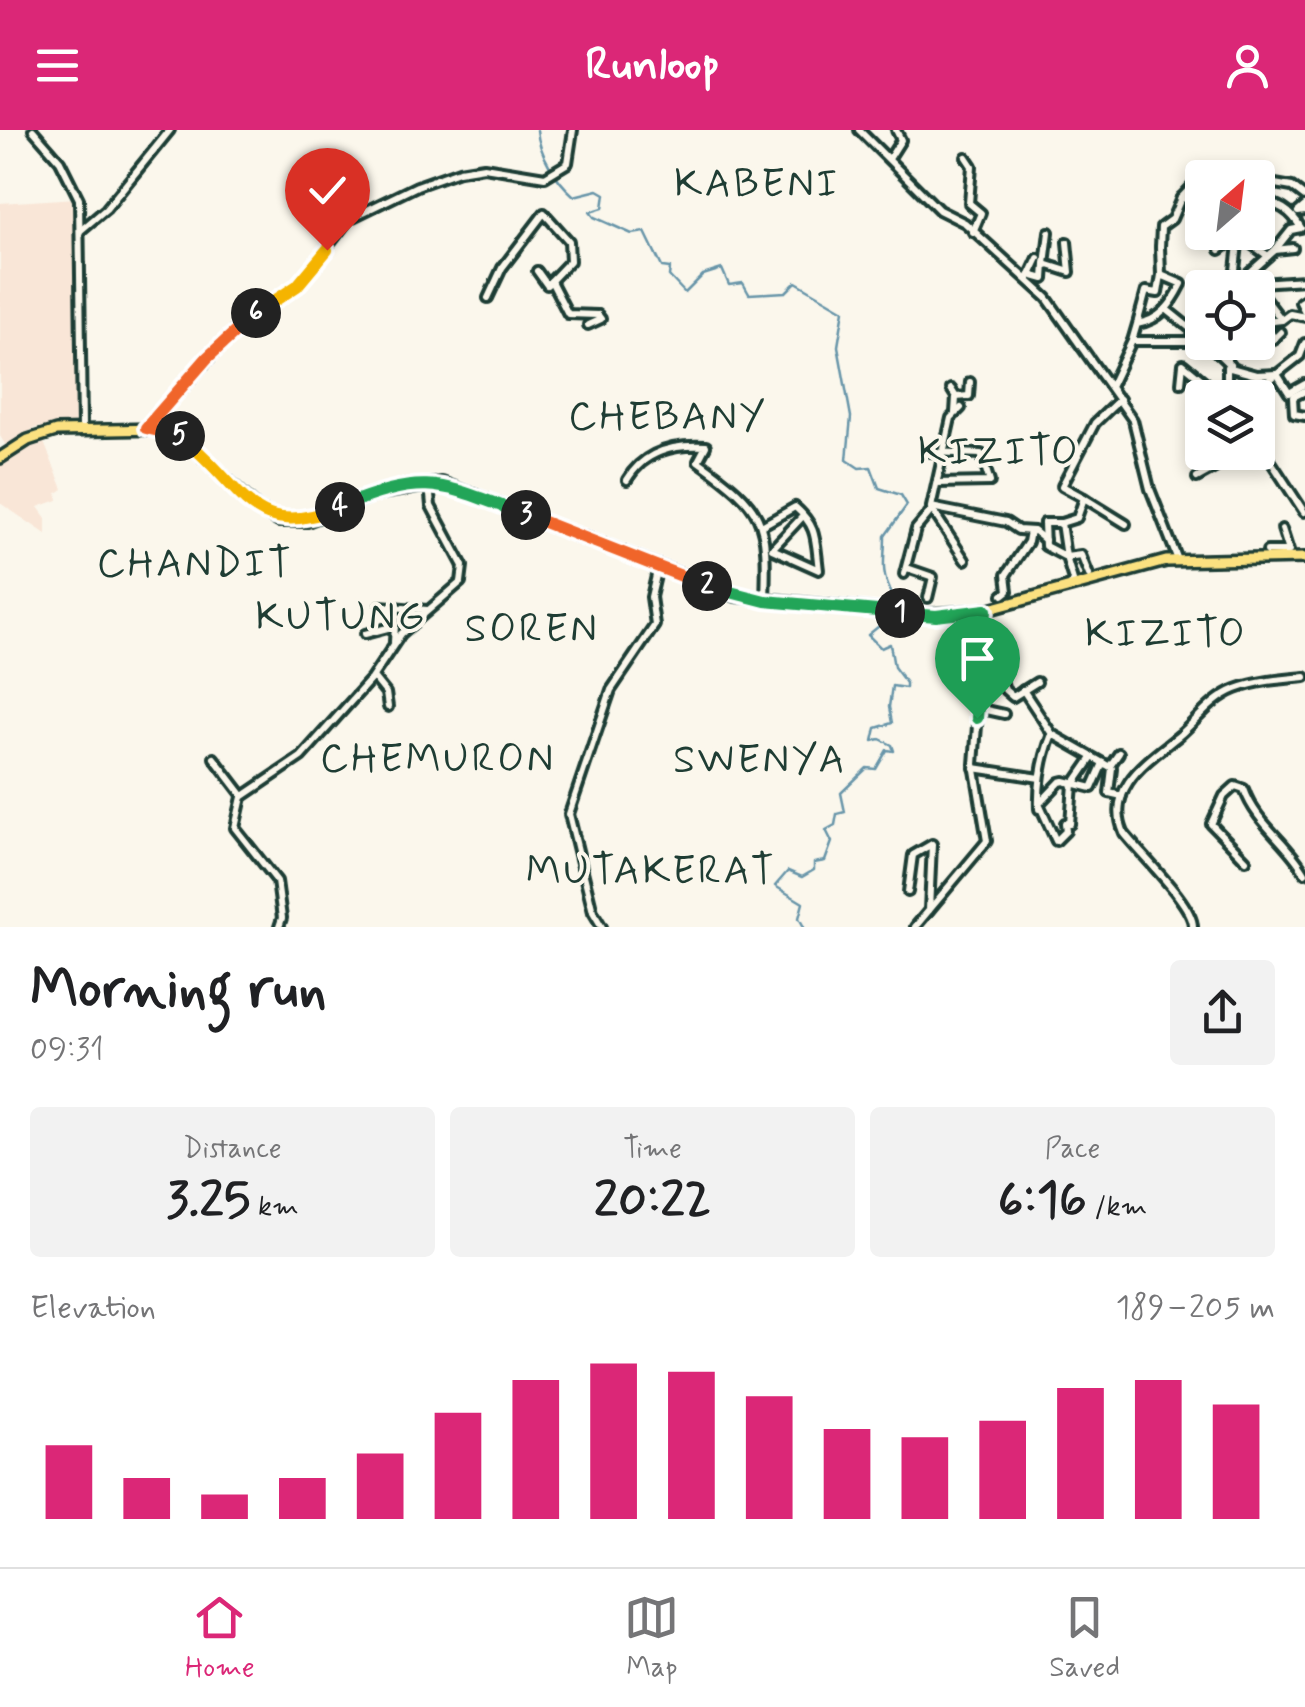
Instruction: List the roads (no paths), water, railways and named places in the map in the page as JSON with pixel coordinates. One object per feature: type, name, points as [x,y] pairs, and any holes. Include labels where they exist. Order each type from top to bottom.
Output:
[{"type":"main road","points":[[0,458],[40,435],[82,428],[146,428],[183,438],[263,514],[279,521],[307,521],[364,497],[429,482],[442,483],[716,590],[765,601],[936,616],[986,610],[1178,560],[1305,558]]},
{"type":"street","points":[[32,130],[60,161],[78,196],[82,428]]},
{"type":"street","points":[[80,232],[106,208],[170,130]]},
{"type":"street","points":[[146,428],[235,330],[299,284],[349,220],[418,186],[473,168],[548,176],[571,159],[574,130]]},
{"type":"street","points":[[859,130],[943,214],[960,219],[1043,292],[1136,425],[1150,489],[1178,560]]},
{"type":"street","points":[[888,159],[901,140],[896,130]]},
{"type":"street","points":[[966,157],[972,166],[969,203],[980,213],[972,232]]},
{"type":"street","points":[[1275,184],[1292,187],[1305,196]]},
{"type":"street","points":[[1111,386],[1132,341],[1146,291],[1158,293],[1161,227],[1172,219],[1185,197]]},
{"type":"street","points":[[1253,270],[1291,230],[1301,228],[1282,205],[1275,203]]},
{"type":"street","points":[[488,298],[529,228],[544,214],[569,241],[570,261],[547,285],[537,270]]},
{"type":"street","points":[[1028,277],[1044,279],[1049,232]]},
{"type":"street","points":[[1045,264],[1070,272],[1067,242]]},
{"type":"street","points":[[1275,250],[1293,248]]},
{"type":"street","points":[[1235,270],[1238,250]]},
{"type":"street","points":[[1264,250],[1268,258]]},
{"type":"street","points":[[1028,277],[1038,258]]},
{"type":"street","points":[[1136,324],[1149,322],[1166,309],[1182,284],[1160,276]]},
{"type":"street","points":[[1275,284],[1305,280]]},
{"type":"street","points":[[551,281],[568,314],[598,314],[606,331]]},
{"type":"street","points":[[1275,322],[1290,314],[1305,314],[1300,302],[1305,300]]},
{"type":"street","points":[[1166,309],[1185,325]]},
{"type":"street","points":[[1275,311],[1282,320]]},
{"type":"street","points":[[588,325],[601,320]]},
{"type":"street","points":[[1275,338],[1281,332]]},
{"type":"street","points":[[1132,341],[1185,341]]},
{"type":"street","points":[[1270,380],[1300,356],[1305,343]]},
{"type":"street","points":[[1225,360],[1256,375],[1277,374]]},
{"type":"street","points":[[1227,380],[1228,360]]},
{"type":"street","points":[[1180,383],[1183,364],[1202,380]]},
{"type":"street","points":[[1277,374],[1289,393],[1305,388]]},
{"type":"street","points":[[928,598],[933,577],[906,571],[916,528],[931,509],[943,449],[958,411],[954,393],[968,396],[970,382]]},
{"type":"street","points":[[1305,388],[1293,397],[1291,405],[1294,414],[1305,416]]},
{"type":"street","points":[[1120,399],[1095,423],[1062,486],[1126,524]]},
{"type":"street","points":[[627,480],[632,470],[660,449],[706,446],[698,461],[728,482],[763,525],[765,601]]},
{"type":"street","points":[[931,452],[943,449],[981,454],[990,482],[937,483]]},
{"type":"street","points":[[1197,478],[1211,470]]},
{"type":"street","points":[[1274,470],[1304,512]]},
{"type":"street","points":[[361,691],[394,646],[428,610],[455,590],[465,574],[431,506],[429,482]]},
{"type":"street","points":[[1084,498],[1077,518],[1044,523],[1044,540],[1045,546],[1066,556],[1081,554],[1089,575]]},
{"type":"street","points":[[751,508],[772,517]]},
{"type":"street","points":[[763,525],[795,508],[814,525],[819,570],[772,549],[803,516]]},
{"type":"street","points":[[931,509],[1030,530],[1044,540]]},
{"type":"street","points":[[931,509],[965,560]]},
{"type":"street","points":[[1061,523],[1070,586]]},
{"type":"street","points":[[1267,551],[1289,551],[1282,529]]},
{"type":"street","points":[[1002,595],[1008,591],[1006,575],[1028,542],[1030,530]]},
{"type":"street","points":[[766,538],[784,536]]},
{"type":"street","points":[[602,927],[593,912],[569,814],[611,690],[656,624],[651,597],[658,567]]},
{"type":"street","points":[[380,606],[428,610]]},
{"type":"street","points":[[915,927],[986,841],[974,768],[986,610]]},
{"type":"street","points":[[279,927],[277,880],[235,828],[236,810],[244,796],[301,758],[376,676],[394,646],[395,625],[365,634]]},
{"type":"street","points":[[982,652],[998,670],[1009,694],[1016,697],[1037,682]]},
{"type":"street","points":[[376,676],[388,706]]},
{"type":"street","points":[[1193,927],[1194,920],[1180,898],[1124,833],[1120,822],[1122,796],[1134,772],[1212,704],[1237,689],[1305,677]]},
{"type":"street","points":[[1023,690],[1052,734],[1106,764],[1113,778],[1109,793],[1122,796]]},
{"type":"street","points":[[977,708],[1004,714]]},
{"type":"street","points":[[1052,734],[1040,778],[1039,806],[1056,841],[1066,831],[1065,824],[1070,824],[1074,784],[1092,758]]},
{"type":"street","points":[[1039,806],[1060,782],[1092,788],[1106,764],[1119,754]]},
{"type":"street","points":[[214,758],[244,796]]},
{"type":"street","points":[[974,768],[1040,778]]},
{"type":"street","points":[[1246,860],[1212,824],[1224,796],[1236,786],[1244,789],[1256,818],[1295,854],[1305,873]]},
{"type":"street","points":[[908,892],[913,855],[932,844],[929,910]]},
{"type":"waterway","points":[[537,130],[545,157],[567,190],[574,196],[598,190],[605,194],[603,208],[590,212],[594,217],[632,234],[645,232],[662,267],[670,268],[669,276],[685,293],[703,275],[722,269],[729,285],[743,283],[749,294],[786,292],[796,282],[844,310],[838,346],[851,417],[847,460],[859,468],[871,467],[879,488],[901,495],[907,505],[885,536],[884,571],[891,592],[887,606]]},
{"type":"waterway","points":[[804,927],[799,918],[803,903],[775,886],[788,871],[802,877],[814,870],[814,863],[825,861],[832,842],[826,830],[835,825],[837,814],[845,812],[841,793],[867,768],[876,769],[887,750],[894,751],[892,745],[880,739],[873,741],[876,728],[892,723],[892,686],[906,688],[894,667],[890,644],[881,648],[868,635],[884,622],[886,614]]},
{"type":"district","name":"KABENI","points":[[757,182]]},
{"type":"district","name":"CHEBANY","points":[[668,415]]},
{"type":"district","name":"KIZITO","points":[[999,450]]},
{"type":"district","name":"CHANDIT","points":[[195,562]]},
{"type":"district","name":"KUTUNG","points":[[341,615]]},
{"type":"district","name":"SOREN","points":[[532,627]]},
{"type":"district","name":"KIZITO","points":[[1166,632]]},
{"type":"district","name":"CHEMURON","points":[[438,757]]},
{"type":"district","name":"SWENYA","points":[[760,758]]},
{"type":"district","name":"MUTAKERAT","points":[[651,869]]}]
